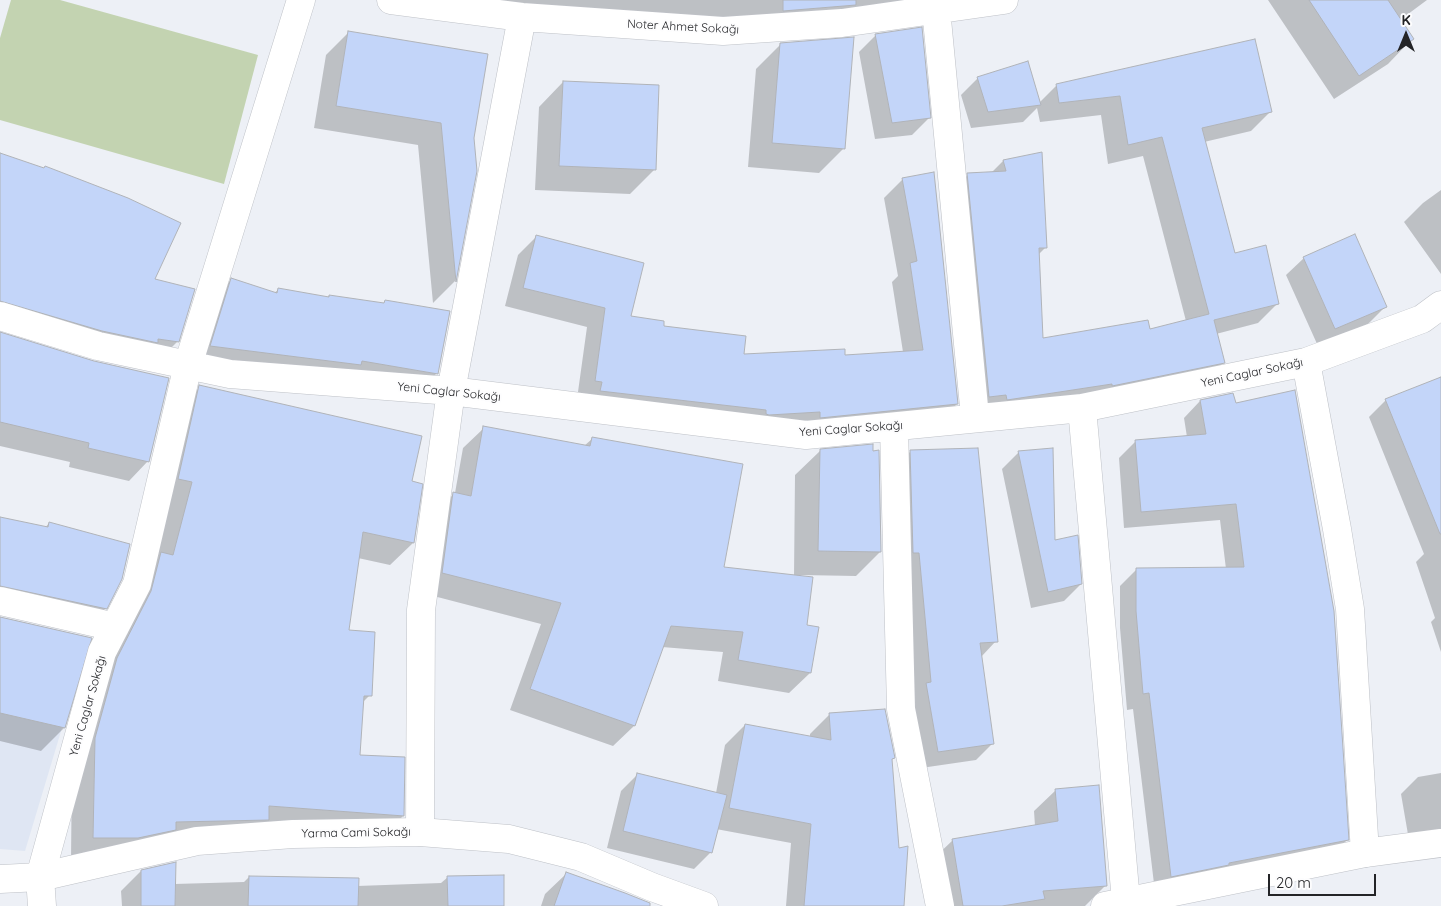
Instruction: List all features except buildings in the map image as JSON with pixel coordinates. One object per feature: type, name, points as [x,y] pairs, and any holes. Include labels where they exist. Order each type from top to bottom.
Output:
[{"type":"street","name":"Yeni Caglar Sokağı","points":[[42,906],[40,877],[102,652],[137,584],[188,365],[301,0]]},
{"type":"street","name":"Noter Ahmet Sokağı","points":[[390,0],[522,17],[723,31],[842,22],[1004,0]]},
{"type":"street","points":[[936,9],[975,417]]},
{"type":"street","points":[[420,832],[421,610],[451,391],[522,17]]},
{"type":"street","name":"Yeni Caglar Sokağı","points":[[188,365],[230,374],[451,391],[806,434],[1082,408],[1306,362],[1422,319],[1441,305]]},
{"type":"street","points":[[0,316],[98,346],[188,365]]},
{"type":"street","points":[[1306,362],[1338,530],[1350,609],[1365,853]]},
{"type":"street","points":[[1082,408],[1115,904],[1365,853],[1441,843]]},
{"type":"street","points":[[894,427],[901,708],[940,906]]},
{"type":"street","points":[[0,601],[115,627]]},
{"type":"street","name":"Yarma Cami Sokağı","points":[[0,879],[40,877],[197,841],[293,834],[420,832],[508,839],[581,857],[652,887],[704,906]]},
{"type":"shaded area","points":[[0,624],[81,643],[62,728],[25,851],[0,849]]},
{"type":"green space","points":[[11,0],[60,0],[258,55],[224,184],[0,120],[0,38]]}]
